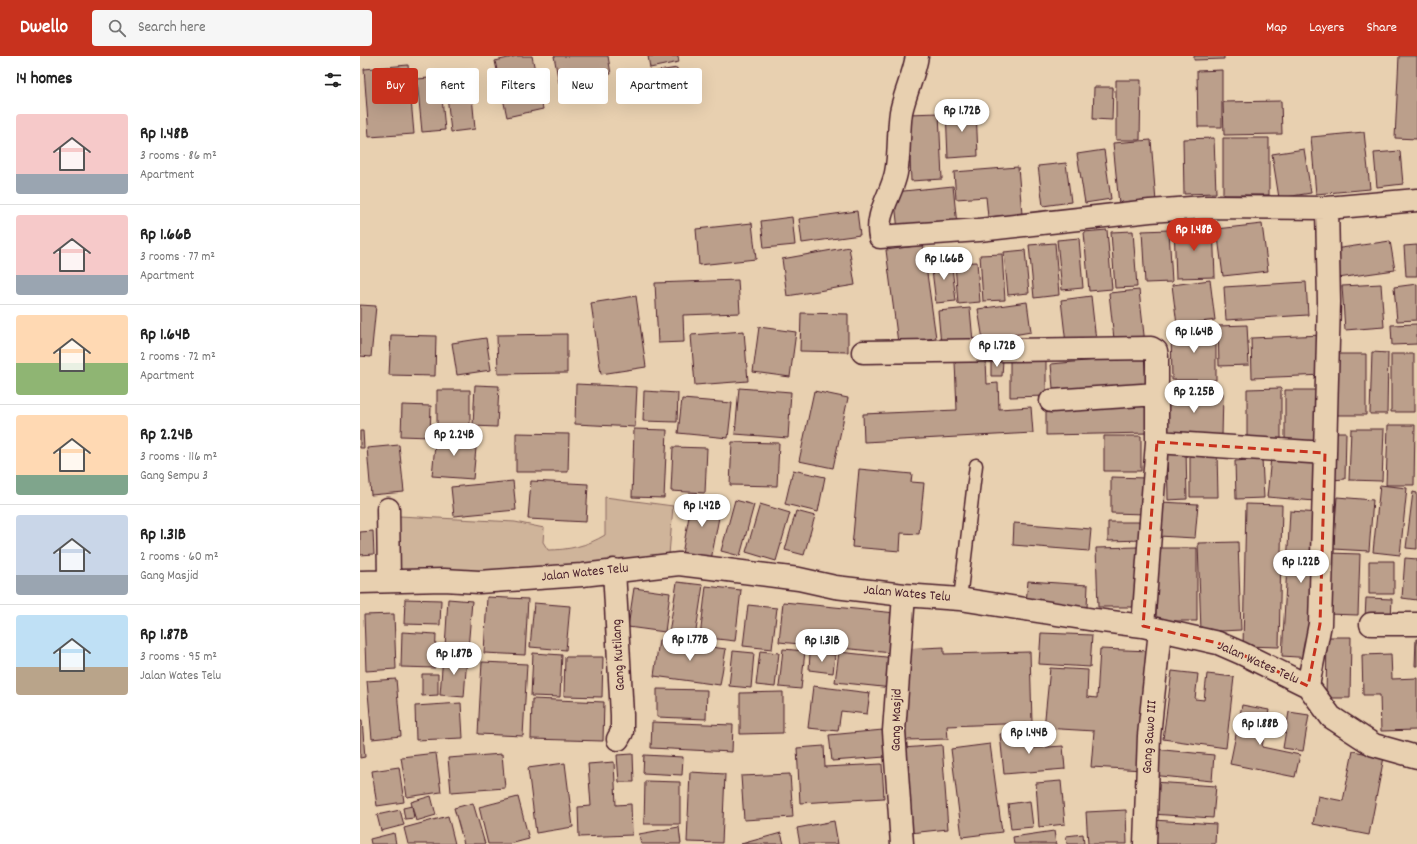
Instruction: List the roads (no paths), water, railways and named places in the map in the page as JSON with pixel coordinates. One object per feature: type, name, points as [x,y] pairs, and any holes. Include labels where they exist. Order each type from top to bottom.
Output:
[{"type":"street","points":[[917,56],[910,82],[904,96],[900,116],[896,171],[879,221],[880,237],[979,230],[1150,211],[1205,207],[1327,208],[1417,200]]},
{"type":"street","points":[[1308,686],[1320,624],[1329,302],[1327,208]]},
{"type":"street","name":"Gang Sawo III","points":[[863,352],[1151,348],[1156,351],[1157,442],[1145,844]]},
{"type":"street","points":[[1051,401],[1157,394]]},
{"type":"street","points":[[1157,442],[1325,453]]},
{"type":"street","points":[[388,509],[389,580]]},
{"type":"street","name":"Jalan Wates Telu","points":[[360,582],[389,580],[479,582],[582,574],[679,564],[799,579],[835,587],[904,595],[960,599],[1152,628],[1218,643],[1308,686],[1331,717],[1360,736],[1374,745],[1417,757]]},
{"type":"street","name":"Gang Kutilang","points":[[614,570],[622,715],[622,732],[618,739]]},
{"type":"street","name":"Gang Masjid","points":[[902,844],[894,731],[904,595]]},
{"type":"street","points":[[1371,624],[1417,624]]},
{"type":"lane","points":[[960,599],[976,465]]}]
